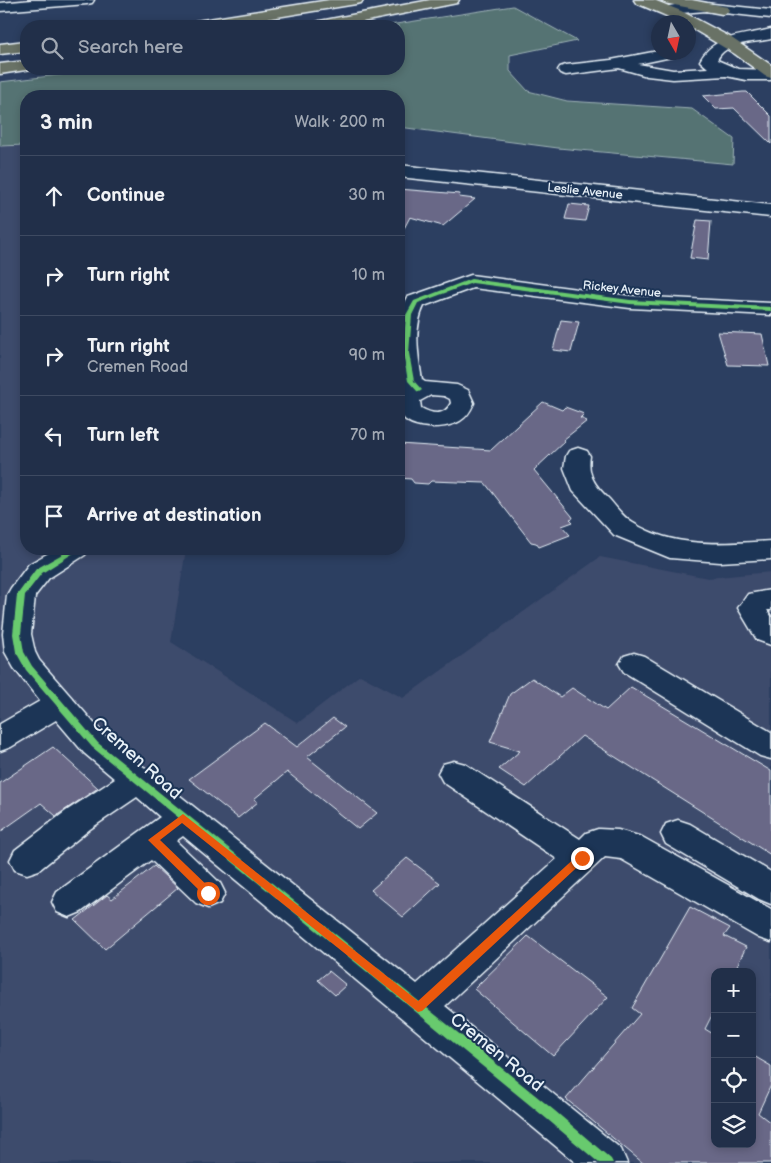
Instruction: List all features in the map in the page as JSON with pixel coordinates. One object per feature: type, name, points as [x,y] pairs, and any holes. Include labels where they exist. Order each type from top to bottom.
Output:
[{"type":"main road","points":[[233,20],[356,0]]},
{"type":"main road","points":[[350,20],[452,0]]},
{"type":"main road","points":[[641,0],[670,12]]},
{"type":"main road","points":[[696,27],[771,74]]},
{"type":"main road","points":[[0,49],[20,47]]},
{"type":"main road","points":[[0,69],[20,67]]},
{"type":"street","points":[[0,7],[87,0]]},
{"type":"street","points":[[670,12],[722,10],[768,14]]},
{"type":"street","points":[[698,48],[724,45],[771,33],[763,20],[768,14]]},
{"type":"street","points":[[724,45],[713,52],[708,61],[728,72],[754,76],[771,74]]},
{"type":"street","points":[[566,70],[651,57]]},
{"type":"street","points":[[619,63],[658,75],[677,76],[728,72]]},
{"type":"street","name":"Leslie Avenue","points":[[405,172],[771,211]]},
{"type":"street","name":"Rickey Avenue","points":[[405,311],[471,281],[630,302],[771,309]]},
{"type":"street","points":[[405,361],[410,381],[410,404]]},
{"type":"street","points":[[578,456],[576,468],[586,491],[623,529],[670,549],[720,553],[771,550]]},
{"type":"street","name":"Cremen Road","points":[[66,555],[50,564],[28,583],[21,595],[9,631],[29,668],[95,745],[551,1115],[606,1163]]},
{"type":"street","points":[[771,600],[758,601],[752,608],[767,633],[771,635]]},
{"type":"street","points":[[634,664],[771,747]]},
{"type":"street","points":[[0,739],[60,703]]},
{"type":"street","points":[[454,773],[582,858]]},
{"type":"street","points":[[27,860],[78,820],[138,780]]},
{"type":"street","points":[[69,902],[183,818]]},
{"type":"street","points":[[678,834],[771,889]]},
{"type":"street","points":[[153,840],[208,893]]},
{"type":"street","points":[[418,1007],[598,843],[630,847],[771,927]]},
{"type":"shaded area","points":[[20,145],[20,555],[185,555],[171,642],[298,723],[360,675],[403,698],[600,557],[708,578],[771,572],[771,1163],[0,1163],[0,146]]},
{"type":"green space","points":[[513,6],[577,41],[510,55],[510,71],[528,91],[567,101],[692,109],[734,139],[733,164],[558,148],[405,128],[405,90],[20,90],[20,145],[0,146],[0,82],[59,75],[405,75],[405,23]]},
{"type":"building","points":[[747,92],[771,116],[771,144],[734,108],[716,109],[703,96]]},
{"type":"building","points":[[405,189],[460,194],[459,197],[475,199],[443,226],[410,217],[405,227]]},
{"type":"building","points":[[569,204],[589,206],[585,221],[565,219]]},
{"type":"building","points":[[697,220],[711,221],[708,260],[690,258]]},
{"type":"building","points":[[561,320],[579,322],[571,352],[553,350]]},
{"type":"building","points":[[718,332],[762,334],[769,366],[728,365]]},
{"type":"building","points":[[543,402],[562,410],[565,407],[584,414],[580,418],[587,421],[563,440],[565,441],[534,470],[572,516],[573,518],[570,519],[573,522],[562,526],[570,535],[539,547],[536,543],[531,542],[485,483],[431,481],[428,484],[414,483],[411,479],[405,478],[405,444],[491,450]]},
{"type":"building","points":[[532,678],[560,697],[572,688],[606,710],[631,687],[771,771],[771,855],[582,736],[526,787],[499,769],[520,751],[490,742],[510,694]]},
{"type":"building","points":[[333,718],[345,727],[307,757],[377,813],[358,829],[287,772],[254,799],[258,802],[238,818],[189,779],[265,723],[297,747]]},
{"type":"building","points":[[53,747],[98,788],[56,816],[41,803],[0,832],[0,783]]},
{"type":"building","points":[[407,858],[440,883],[403,917],[371,890]]},
{"type":"building","points":[[154,866],[178,888],[105,949],[75,920],[107,895],[112,899]]},
{"type":"building","points":[[690,907],[730,928],[724,936],[746,947],[736,968],[711,968],[711,1017],[705,1029],[711,1033],[711,1148],[756,1148],[756,1057],[771,1066],[771,1085],[758,1113],[771,1123],[771,1163],[643,1163],[566,1099],[640,1014],[632,1008]]},
{"type":"building","points":[[528,936],[608,997],[553,1056],[474,989]]},
{"type":"building","points":[[329,971],[346,985],[335,995],[318,980]]},
{"type":"cycle path","points":[[419,390],[411,381],[406,353],[409,315],[416,302],[471,281],[630,302],[771,309]]},
{"type":"cycle path","points":[[66,555],[39,571],[21,595],[17,634],[20,652],[29,668],[95,745],[551,1115],[607,1163]]},
{"type":"route","points":[[208,893],[153,840],[183,818],[418,1007],[582,858]]}]
